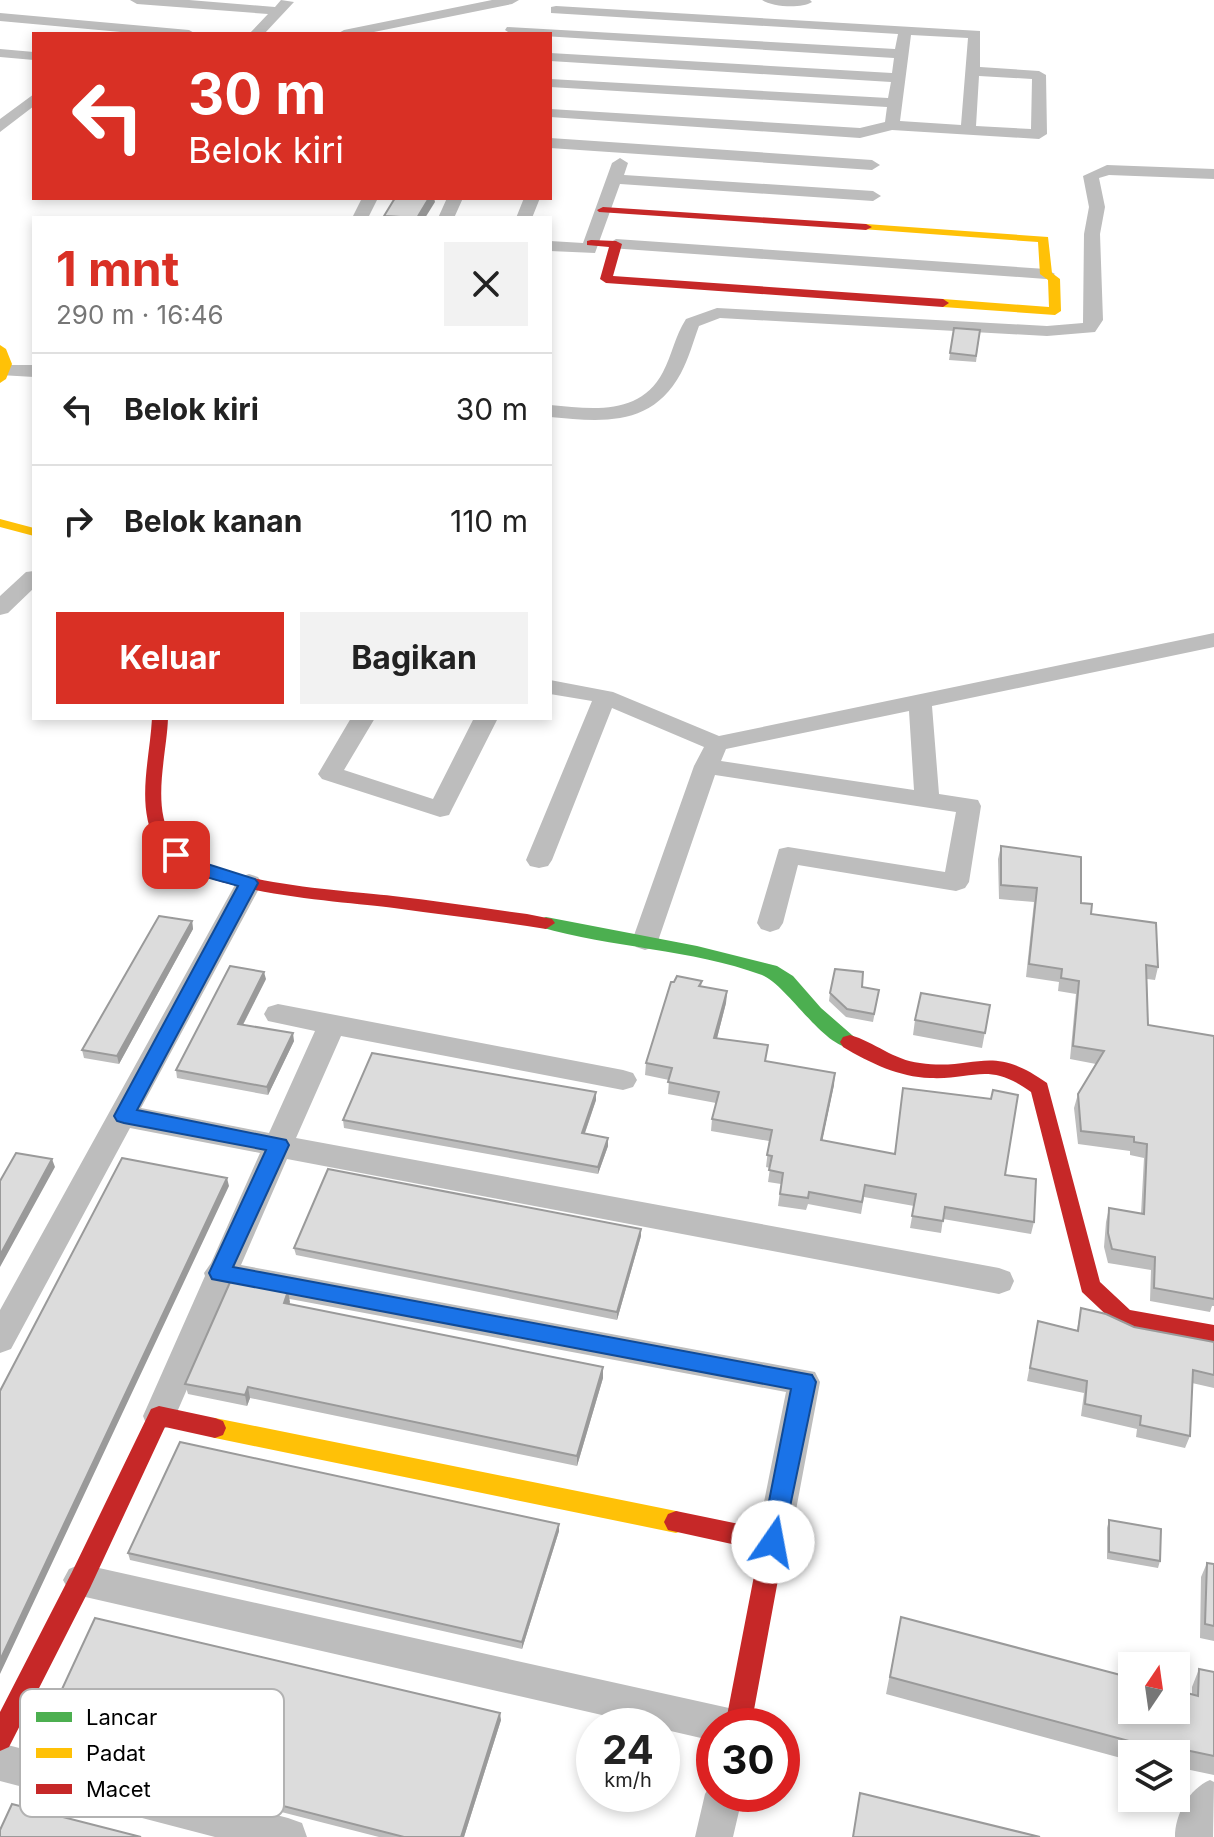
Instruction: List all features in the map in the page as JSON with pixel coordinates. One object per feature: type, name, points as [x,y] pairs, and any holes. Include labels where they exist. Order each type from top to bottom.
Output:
[{"type":"street","points":[[137,0],[284,5]]},
{"type":"street","points":[[110,31],[145,0]]},
{"type":"street","points":[[354,32],[512,0]]},
{"type":"street","points":[[512,30],[578,0]]},
{"type":"street","points":[[769,0],[805,2]]},
{"type":"street","points":[[258,32],[284,5]]},
{"type":"street","points":[[556,10],[975,34],[968,130]]},
{"type":"street","points":[[0,17],[136,32]]},
{"type":"street","points":[[0,27],[54,32]]},
{"type":"street","points":[[493,29],[544,32]]},
{"type":"street","points":[[892,125],[905,31]]},
{"type":"street","points":[[552,32],[901,54]]},
{"type":"street","points":[[0,66],[7,54],[32,56]]},
{"type":"street","points":[[552,57],[898,78]]},
{"type":"street","points":[[552,113],[860,133],[892,125],[1039,134],[1039,75],[972,71]]},
{"type":"street","points":[[552,83],[895,103]]},
{"type":"street","points":[[0,127],[32,100]]},
{"type":"street","points":[[17,113],[32,114]]},
{"type":"street","points":[[552,147],[625,148],[872,165]]},
{"type":"street","points":[[552,246],[589,249],[625,148]]},
{"type":"street","points":[[552,411],[624,413],[647,405],[671,376],[692,323],[717,313],[862,318],[1047,331],[1089,328],[1094,320],[1092,234],[1097,207],[1091,176],[1107,170],[1214,174]]},
{"type":"street","points":[[614,179],[873,196]]},
{"type":"street","points":[[603,210],[1044,239],[1046,274]]},
{"type":"street","points":[[591,243],[616,244],[1046,274],[1054,279],[1055,311],[606,279],[616,244]]},
{"type":"street","points":[[0,349],[3,375],[32,371]]},
{"type":"street","points":[[0,523],[32,531]]},
{"type":"street","points":[[0,608],[32,579]]},
{"type":"street","points":[[712,755],[920,702],[1214,640]]},
{"type":"street","points":[[552,687],[605,697],[712,755],[969,806],[956,882],[788,855],[770,923]]},
{"type":"street","points":[[539,860],[605,697]]},
{"type":"street","points":[[920,702],[927,799]]},
{"type":"street","points":[[160,720],[156,824],[176,855],[194,866],[249,883],[504,917],[645,941],[773,972],[840,1035],[888,1062],[940,1072],[976,1066],[1010,1069],[1040,1088],[1090,1286],[1124,1318],[1214,1334]]},
{"type":"street","points":[[362,720],[330,774],[440,809],[485,720]]},
{"type":"street","points":[[645,941],[712,755]]},
{"type":"street","points":[[0,1340],[249,883]]},
{"type":"street","points":[[278,1014],[623,1080]]},
{"type":"street","points":[[25,1689],[159,1416],[219,1273],[332,1024]]},
{"type":"street","points":[[124,1116],[999,1281]]},
{"type":"street","points":[[219,1273],[804,1382],[741,1708]]},
{"type":"street","points":[[159,1416],[773,1542]]},
{"type":"street","points":[[81,1580],[696,1719]]},
{"type":"street","points":[[0,1738],[20,1699]]},
{"type":"street","points":[[0,1762],[20,1767]]},
{"type":"street","points":[[1194,1837],[1194,1826],[1210,1799]]},
{"type":"street","points":[[714,1837],[720,1812]]},
{"type":"street","points":[[211,1817],[288,1837]]},
{"type":"building","points":[[394,200],[428,200],[418,216],[384,216]]},
{"type":"building","points":[[954,328],[980,330],[976,356],[950,353]]},
{"type":"building","points":[[1001,846],[1081,857],[1081,903],[1092,904],[1091,914],[1156,923],[1158,967],[1146,965],[1148,1025],[1214,1036],[1214,1299],[1154,1288],[1155,1257],[1112,1249],[1108,1233],[1109,1208],[1144,1214],[1147,1144],[1134,1142],[1134,1137],[1081,1131],[1078,1094],[1104,1051],[1073,1046],[1079,981],[1061,978],[1062,969],[1029,964],[1037,888],[1001,885]]},
{"type":"building","points":[[159,916],[192,921],[117,1056],[82,1050]]},
{"type":"building","points":[[230,966],[264,972],[238,1024],[293,1033],[267,1087],[176,1070]]},
{"type":"building","points":[[835,969],[863,972],[862,987],[879,990],[874,1014],[847,1009],[830,993]]},
{"type":"building","points":[[677,976],[702,981],[699,986],[727,991],[714,1038],[768,1045],[765,1061],[835,1073],[821,1140],[895,1154],[903,1088],[991,1099],[993,1090],[1018,1095],[1005,1175],[1036,1179],[1034,1222],[945,1207],[943,1221],[912,1216],[916,1194],[865,1185],[862,1202],[809,1192],[808,1198],[780,1194],[783,1173],[769,1170],[772,1156],[767,1155],[772,1130],[712,1119],[719,1092],[668,1082],[672,1068],[646,1063],[671,982]]},
{"type":"building","points":[[921,993],[990,1005],[985,1033],[915,1020]]},
{"type":"building","points":[[372,1053],[596,1092],[582,1133],[608,1138],[598,1167],[343,1120]]},
{"type":"building","points":[[16,1153],[52,1159],[0,1255],[0,1181]]},
{"type":"building","points":[[122,1158],[227,1178],[0,1660],[0,1391]]},
{"type":"building","points":[[328,1169],[641,1229],[617,1312],[294,1248]]},
{"type":"building","points":[[231,1280],[288,1291],[284,1303],[603,1367],[577,1456],[248,1387],[245,1395],[185,1384]]},
{"type":"building","points":[[1081,1308],[1106,1314],[1134,1327],[1214,1342],[1214,1375],[1193,1370],[1190,1436],[1140,1425],[1141,1416],[1085,1404],[1087,1381],[1030,1368],[1038,1321],[1078,1331]]},
{"type":"building","points":[[180,1442],[559,1524],[522,1642],[128,1553]]},
{"type":"building","points":[[1109,1520],[1161,1529],[1160,1561],[1109,1552]]},
{"type":"building","points":[[1207,1563],[1214,1564],[1214,1626],[1205,1624]]},
{"type":"building","points":[[901,1617],[1118,1674],[1118,1724],[1190,1724],[1190,1694],[1198,1696],[1199,1669],[1214,1672],[1214,1756],[1190,1751],[1190,1740],[1125,1740],[890,1677]]},
{"type":"building","points":[[95,1618],[500,1713],[461,1837],[404,1837],[284,1806],[284,1689],[62,1689]]},
{"type":"building","points":[[860,1793],[1040,1837],[853,1837]]},
{"type":"building","points":[[12,1804],[20,1806],[20,1817],[63,1817],[141,1837],[0,1837]]},
{"type":"traffic: fast","points":[[546,923],[697,952],[770,971],[786,981],[814,1013],[850,1042]]},
{"type":"traffic: slow","points":[[866,227],[1044,239],[1046,274],[1054,279],[1055,311],[943,303]]},
{"type":"traffic: slow","points":[[0,349],[6,364],[0,379]]},
{"type":"traffic: slow","points":[[0,523],[32,531]]},
{"type":"traffic: slow","points":[[215,1428],[676,1522]]},
{"type":"traffic: jam","points":[[603,210],[866,227]]},
{"type":"traffic: jam","points":[[591,243],[616,244],[606,279],[943,303]]},
{"type":"traffic: jam","points":[[160,720],[154,783],[155,816],[166,845],[183,860],[207,871],[272,887],[546,923]]},
{"type":"traffic: jam","points":[[850,1042],[872,1055],[907,1068],[945,1071],[999,1067],[1016,1072],[1040,1088],[1090,1286],[1124,1318],[1214,1334]]},
{"type":"traffic: jam","points":[[25,1689],[159,1416],[215,1428]]},
{"type":"traffic: jam","points":[[676,1522],[773,1542],[741,1708]]},
{"type":"traffic: jam","points":[[0,1738],[20,1699]]},
{"type":"route","points":[[176,855],[194,866],[249,883],[124,1116],[279,1145],[219,1273],[804,1382],[805,1390],[773,1542]]}]
